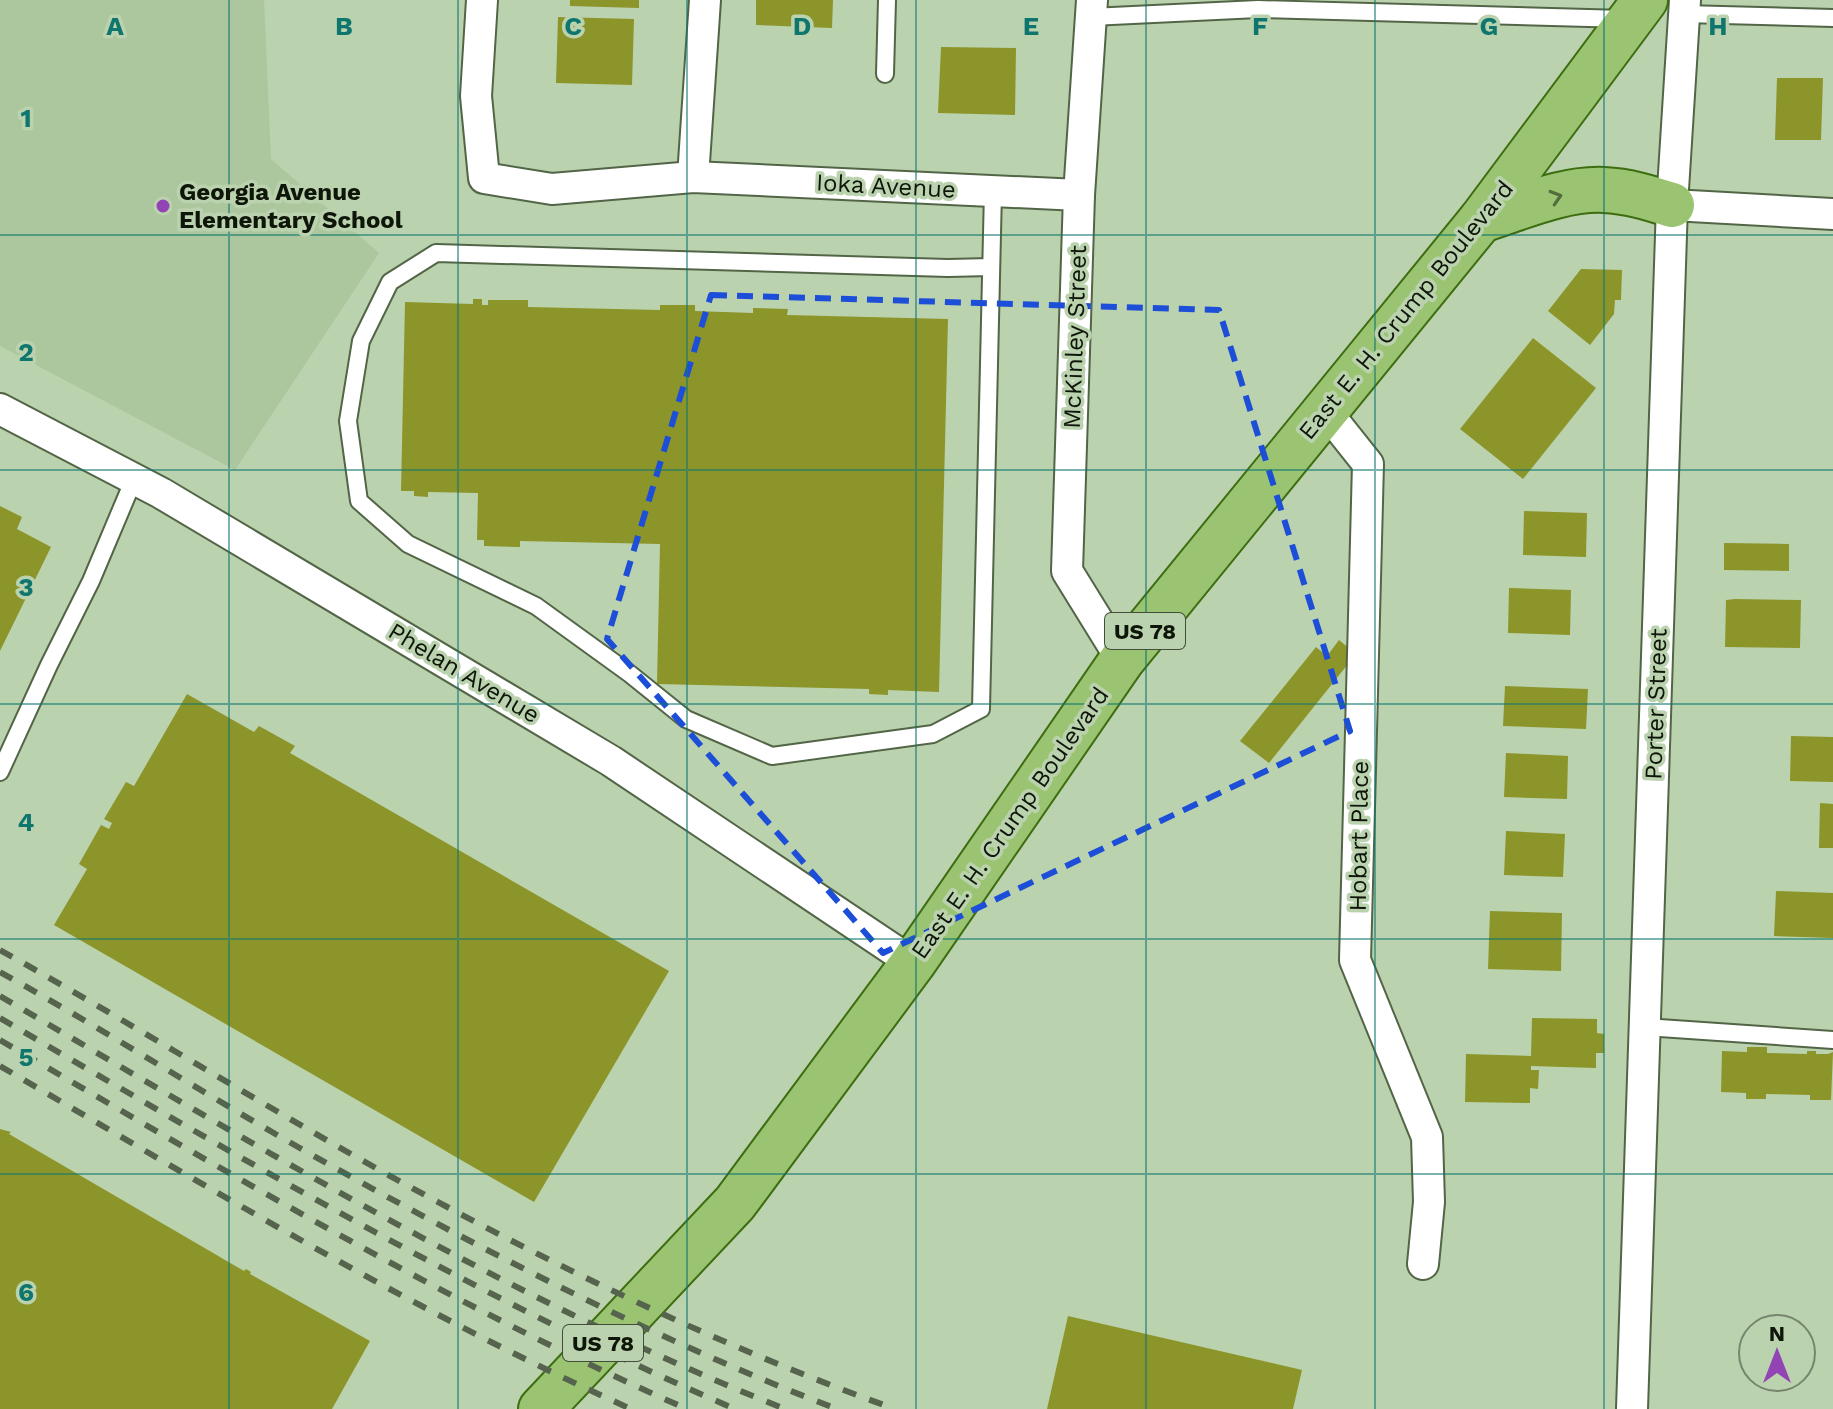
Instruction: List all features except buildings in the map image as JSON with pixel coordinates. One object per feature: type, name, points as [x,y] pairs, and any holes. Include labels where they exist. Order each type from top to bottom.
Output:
[{"type":"main road","name":"East E. H. Crump Boulevard","points":[[541,1409],[735,1203],[913,963],[1122,660],[1481,220],[1661,8]]},
{"type":"main road","points":[[1481,220],[1571,192],[1604,190],[1639,195],[1672,205]]},
{"type":"street","name":"Ioka Avenue","points":[[482,0],[476,96],[484,178],[552,189],[693,177],[1079,195]]},
{"type":"street","points":[[693,177],[705,0]]},
{"type":"street","name":"Porter Street","points":[[1632,1409],[1672,205],[1661,8]]},
{"type":"street","name":"McKinley Street","points":[[1091,9],[1079,195],[1067,571],[1122,660]]},
{"type":"street","points":[[1672,205],[1833,214]]},
{"type":"street","name":"Phelan Avenue","points":[[0,409],[134,479],[611,761],[913,963]]},
{"type":"street","name":"Hobart Place","points":[[1325,410],[1368,464],[1355,960],[1427,1137],[1429,1202],[1423,1264]]},
{"type":"lane","points":[[885,74],[887,0]]},
{"type":"lane","points":[[1091,9],[1661,8],[1833,18]]},
{"type":"lane","points":[[991,267],[436,253],[390,282],[361,341],[348,421],[359,501],[408,544],[536,606],[686,719],[772,756],[933,734],[981,709],[993,191]]},
{"type":"lane","points":[[0,772],[91,581],[134,479]]},
{"type":"lane","points":[[1645,1027],[1833,1040]]},
{"type":"highlighted area","points":[[711,295],[1219,310],[1350,731],[883,953],[607,639]]},
{"type":"shaded area","name":"Georgia Avenue Elementary School","points":[[0,0],[264,0],[271,159],[379,253],[235,470],[0,346]]},
{"type":"railway","points":[[0,950],[335,1145],[507,1239],[699,1330],[895,1409]]},
{"type":"railway","points":[[0,972],[298,1147],[496,1254],[630,1321],[837,1409]]},
{"type":"railway","points":[[0,996],[288,1163],[483,1270],[683,1366],[785,1409]]},
{"type":"railway","points":[[0,1018],[271,1174],[453,1274],[735,1409]]},
{"type":"railway","points":[[0,1040],[253,1187],[424,1281],[687,1409]]},
{"type":"railway","points":[[0,1066],[390,1289],[631,1409]]},
{"type":"place","name":"Georgia Avenue Elementary School","points":[[163,206]]}]
